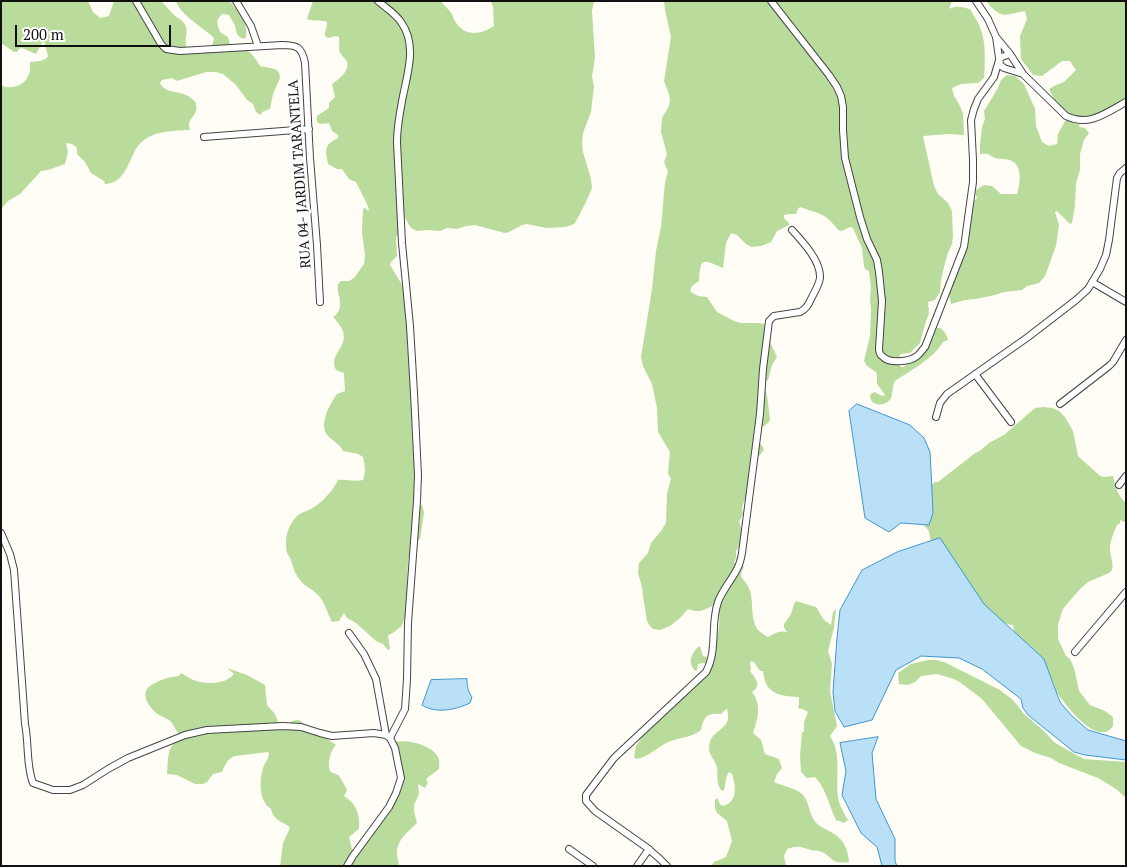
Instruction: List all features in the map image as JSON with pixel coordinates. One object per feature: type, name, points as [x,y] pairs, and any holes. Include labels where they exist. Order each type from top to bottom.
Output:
[{"type":"street","points":[[136,1],[161,44],[166,49],[180,52],[258,46],[251,26],[236,1]]},
{"type":"street","points":[[378,1],[396,15],[409,37],[410,69],[397,128],[396,142],[402,243],[410,326],[418,475],[418,501],[408,623],[405,708],[388,737]]},
{"type":"street","points":[[771,1],[829,75],[841,96],[845,158],[860,217],[874,250],[879,272],[882,301],[878,349],[881,356],[894,362],[911,360],[918,356],[925,347],[955,272],[964,247],[973,182],[971,120],[978,99],[994,77],[999,60],[1010,54]]},
{"type":"street","points":[[976,1],[996,37],[1017,63],[1023,74],[1066,116],[1073,119],[1090,120],[1126,102]]},
{"type":"street","points":[[996,37],[1001,67],[1023,74]]},
{"type":"street","name":"RUA 04- JARDIM TARANTELA","points":[[258,46],[292,45],[298,47],[305,63],[320,302]]},
{"type":"street","points":[[994,77],[1017,63]]},
{"type":"street","points":[[204,137],[309,129]]},
{"type":"street","points":[[936,417],[944,396],[1070,306],[1092,282],[1103,262],[1108,247],[1117,178],[1126,168]]},
{"type":"street","points":[[667,866],[649,849],[595,811],[586,802],[586,795],[614,758],[706,672],[710,664],[718,601],[737,570],[742,553],[770,321],[774,316],[804,310],[819,284],[820,273],[817,265],[809,251],[792,230]]},
{"type":"street","points":[[1092,282],[1126,302]]},
{"type":"street","points":[[1060,404],[1109,366],[1126,340]]},
{"type":"street","points":[[975,374],[1012,422]]},
{"type":"street","points":[[1119,485],[1126,476]]},
{"type":"street","points":[[1,533],[10,554],[14,570],[25,724],[28,736],[30,775],[33,783],[53,790],[70,790],[83,785],[128,758],[185,736],[207,730],[283,726],[301,727],[332,736],[374,733],[388,737]]},
{"type":"street","points":[[1075,652],[1126,592]]},
{"type":"street","points":[[347,866],[389,807],[401,778],[396,748],[388,737],[376,679],[364,654],[349,633]]},
{"type":"street","points":[[638,866],[649,849]]},
{"type":"street","points":[[569,850],[593,866]]},
{"type":"green space","points":[[1,1],[88,1],[93,12],[100,18],[109,16],[114,1],[161,1],[184,23],[187,30],[187,47],[191,52],[197,54],[207,52],[212,46],[214,38],[187,16],[176,1],[230,1],[244,22],[247,32],[246,37],[244,39],[238,35],[229,15],[222,14],[218,18],[217,24],[220,32],[228,37],[230,44],[251,53],[260,66],[275,69],[279,72],[280,78],[273,94],[270,109],[262,112],[261,115],[256,112],[253,104],[247,100],[236,85],[223,74],[216,72],[206,72],[177,81],[172,78],[162,80],[160,83],[165,89],[186,95],[196,103],[195,114],[189,124],[190,130],[160,133],[144,140],[135,151],[124,173],[113,182],[105,184],[104,181],[91,173],[85,162],[77,154],[77,148],[67,143],[68,152],[65,164],[41,171],[20,194],[8,201],[1,209],[1,85],[12,87],[19,85],[25,81],[29,74],[30,62],[43,60],[48,56],[44,42],[36,54],[22,48],[14,52],[1,43]]},
{"type":"green space","points":[[313,1],[441,1],[463,30],[478,33],[494,26],[491,1],[594,1],[592,11],[595,57],[592,77],[594,86],[591,112],[583,133],[582,143],[592,188],[575,223],[565,227],[546,228],[527,224],[505,233],[475,225],[457,229],[447,228],[440,231],[417,231],[411,228],[403,215],[399,234],[396,237],[397,256],[390,265],[401,283],[405,297],[408,320],[407,347],[412,364],[419,509],[422,504],[424,513],[420,539],[414,541],[409,558],[406,613],[401,627],[388,635],[390,649],[388,650],[383,644],[376,641],[356,623],[347,618],[344,613],[339,621],[332,622],[320,598],[297,575],[286,548],[288,529],[296,517],[322,501],[338,480],[363,480],[365,472],[363,457],[343,451],[329,437],[324,427],[324,421],[331,403],[337,394],[345,391],[344,373],[336,370],[334,363],[344,336],[342,329],[333,316],[335,316],[340,308],[338,284],[341,281],[349,281],[354,278],[364,264],[363,209],[369,210],[356,182],[349,179],[342,169],[337,169],[328,164],[326,155],[328,145],[338,138],[338,135],[332,131],[329,123],[318,123],[317,116],[329,108],[329,103],[335,97],[332,84],[343,75],[347,65],[339,51],[339,37],[328,38],[325,36],[327,22],[307,19]]},
{"type":"green space","points":[[664,1],[952,1],[949,9],[962,7],[970,9],[983,35],[985,54],[984,78],[978,83],[961,84],[952,88],[963,113],[964,135],[923,136],[934,186],[952,211],[953,236],[941,280],[940,292],[935,300],[928,302],[929,314],[920,343],[910,353],[900,354],[899,364],[901,367],[904,367],[921,353],[937,328],[943,330],[948,340],[943,342],[928,359],[895,381],[889,401],[883,404],[876,404],[870,395],[874,392],[885,395],[877,384],[876,372],[867,366],[864,361],[870,336],[871,288],[869,271],[865,269],[862,248],[853,228],[850,227],[842,231],[838,230],[826,217],[800,207],[796,214],[784,215],[789,225],[777,231],[771,242],[761,246],[751,247],[737,235],[731,233],[726,243],[723,268],[704,262],[700,268],[699,281],[691,288],[691,292],[698,296],[707,297],[717,312],[734,321],[764,324],[777,357],[772,365],[768,380],[763,383],[767,395],[770,420],[760,429],[758,440],[764,450],[754,462],[742,507],[743,514],[739,522],[742,530],[741,544],[736,551],[734,562],[744,567],[741,576],[750,592],[754,622],[758,630],[768,637],[779,632],[787,632],[784,624],[791,614],[796,601],[816,607],[824,620],[831,625],[833,612],[836,609],[834,628],[828,651],[832,664],[830,691],[837,726],[830,736],[836,751],[839,802],[848,820],[844,823],[836,820],[819,782],[815,777],[807,778],[801,772],[802,732],[804,732],[804,722],[808,712],[798,708],[799,697],[785,696],[770,689],[764,679],[763,671],[760,671],[754,662],[751,661],[750,671],[757,684],[757,687],[752,692],[758,707],[758,717],[753,733],[761,740],[765,754],[779,759],[782,768],[774,782],[803,795],[807,800],[815,822],[834,833],[844,843],[849,862],[834,861],[819,851],[797,847],[787,849],[784,856],[786,866],[711,866],[714,862],[726,857],[732,841],[727,821],[717,813],[715,800],[717,798],[723,806],[731,801],[735,793],[732,774],[729,772],[724,790],[722,791],[718,783],[717,768],[709,750],[712,737],[727,721],[727,709],[721,714],[712,714],[706,717],[701,730],[694,734],[667,743],[641,758],[636,759],[634,757],[636,746],[643,735],[708,672],[708,666],[704,663],[698,664],[695,671],[691,664],[691,658],[699,646],[703,656],[707,657],[711,653],[719,623],[716,604],[699,611],[688,609],[670,626],[660,630],[653,629],[647,621],[638,573],[639,563],[648,553],[651,543],[666,523],[667,494],[671,478],[668,473],[670,452],[658,432],[657,408],[652,384],[643,366],[641,357],[661,227],[665,182],[668,172],[664,162],[667,154],[661,132],[662,118],[670,101],[664,81],[671,37]]},
{"type":"green space","points":[[986,1],[1126,1],[1126,98],[1104,113],[1079,125],[1079,127],[1085,128],[1089,133],[1084,140],[1080,154],[1080,170],[1076,183],[1072,223],[1070,224],[1057,211],[1055,212],[1059,225],[1056,246],[1045,276],[1039,283],[1027,286],[1022,290],[1004,292],[951,304],[949,294],[973,202],[977,198],[976,190],[984,185],[992,186],[1001,194],[1017,194],[1019,185],[1018,167],[1012,161],[995,158],[988,154],[980,154],[982,127],[985,119],[984,111],[1001,80],[1007,75],[1015,76],[1024,84],[1035,109],[1036,126],[1042,142],[1049,146],[1057,144],[1058,134],[1066,119],[1049,89],[1064,82],[1076,70],[1070,61],[1062,61],[1042,76],[1033,75],[1021,59],[1020,36],[1027,19],[1025,11],[1003,15]]},
{"type":"green space","points":[[1043,407],[1059,411],[1065,417],[1073,431],[1078,456],[1100,476],[1113,476],[1119,494],[1126,503],[1126,523],[1120,520],[1112,537],[1110,549],[1113,564],[1112,570],[1088,582],[1079,590],[1063,609],[1058,624],[1058,639],[1074,668],[1079,691],[1090,705],[1105,711],[1113,717],[1113,726],[1108,731],[1094,730],[1073,713],[1057,692],[1048,672],[1031,646],[1016,635],[1013,625],[999,622],[931,542],[929,531],[923,524],[929,487],[989,443],[1004,435],[1035,408]]},
{"type":"green space","points":[[928,660],[944,662],[1000,690],[1013,700],[1024,714],[1054,742],[1084,759],[1126,762],[1126,798],[1116,789],[1098,778],[1021,746],[982,699],[954,679],[937,674],[921,676],[915,682],[908,685],[899,684],[898,673],[911,664]]},
{"type":"green space","points":[[227,668],[247,675],[265,685],[267,705],[275,714],[278,722],[287,724],[299,720],[314,730],[313,727],[336,745],[331,754],[329,766],[331,772],[338,775],[342,780],[347,790],[344,796],[355,806],[358,815],[359,829],[349,837],[352,849],[354,850],[386,813],[400,779],[395,742],[406,741],[419,744],[435,753],[439,760],[439,769],[427,778],[428,782],[425,788],[418,784],[419,794],[414,805],[417,823],[399,844],[397,854],[399,866],[280,866],[283,843],[290,828],[276,818],[265,803],[262,795],[261,776],[268,752],[232,757],[222,772],[213,774],[203,784],[195,784],[177,775],[167,774],[171,747],[181,733],[178,733],[168,719],[152,709],[146,697],[147,689],[157,682],[179,676],[181,673],[191,679],[202,682],[220,682],[234,674]]},
{"type":"water","points":[[857,404],[910,425],[924,438],[930,452],[933,513],[929,525],[901,523],[889,532],[865,518],[849,411]]},
{"type":"water","points":[[940,538],[984,604],[1044,659],[1060,702],[1088,730],[1126,741],[1126,760],[1074,752],[1028,715],[1023,708],[1021,699],[982,669],[959,658],[921,656],[896,670],[872,720],[844,727],[835,711],[833,692],[840,610],[862,570],[897,552]]},
{"type":"water","points":[[467,679],[468,689],[472,697],[470,703],[446,710],[427,708],[422,705],[431,680]]},
{"type":"water","points":[[878,737],[872,753],[876,799],[895,839],[895,861],[897,866],[882,866],[877,847],[861,833],[842,795],[846,771],[840,743]]}]
